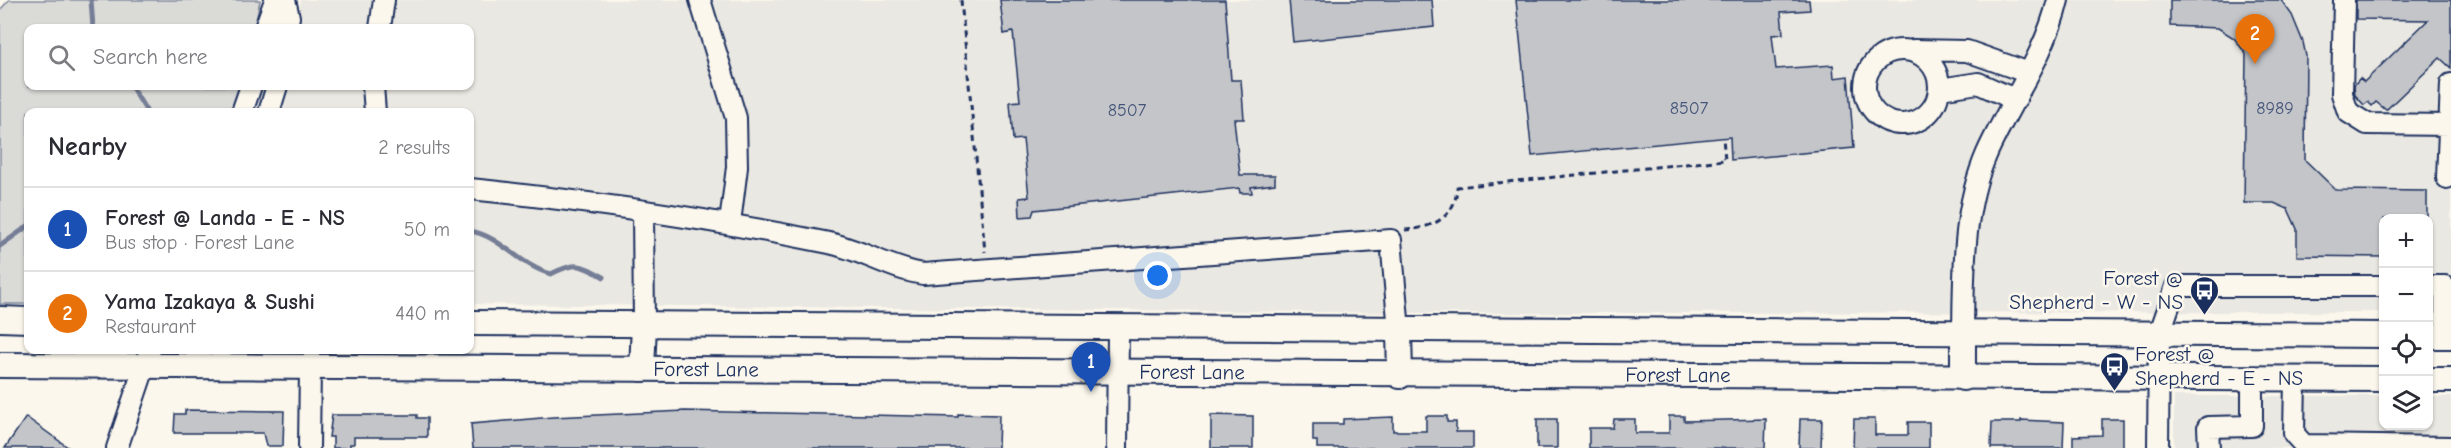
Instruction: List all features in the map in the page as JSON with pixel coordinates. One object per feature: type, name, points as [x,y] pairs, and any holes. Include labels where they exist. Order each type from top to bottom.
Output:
[{"type":"main road","points":[[0,319],[24,320]]},
{"type":"main road","points":[[474,323],[1399,331],[2379,335]]},
{"type":"main road","points":[[642,369],[644,325]]},
{"type":"main road","points":[[1399,331],[1400,376]]},
{"type":"main road","points":[[1963,378],[1964,333]]},
{"type":"main road","points":[[2433,336],[2451,336]]},
{"type":"main road","name":"Forest Lane","points":[[0,365],[61,366],[147,358],[309,367],[1400,376],[2379,380]]},
{"type":"main road","points":[[2433,380],[2451,380]]},
{"type":"street","points":[[266,24],[275,0]]},
{"type":"street","points":[[285,0],[289,17],[288,24]]},
{"type":"street","points":[[381,24],[384,0]]},
{"type":"street","points":[[700,0],[736,118],[737,167],[730,223]]},
{"type":"street","points":[[1964,333],[1966,239],[1973,198],[1987,153],[2029,73],[2046,36],[2058,0]]},
{"type":"street","points":[[2344,0],[2342,94],[2348,112],[2367,124],[2449,125]]},
{"type":"street","points":[[1907,50],[1918,52],[1934,67],[1940,89],[1932,109],[1915,122],[1894,123],[1877,114],[1866,97],[1864,87],[1870,68],[1885,53],[1907,50],[1967,51],[2029,73]]},
{"type":"street","points":[[1940,89],[1978,83],[2016,100]]},
{"type":"street","points":[[2446,178],[2451,84]]},
{"type":"street","points":[[243,108],[250,90]]},
{"type":"street","points":[[270,108],[276,90]]},
{"type":"street","points":[[373,90],[375,108]]},
{"type":"street","points":[[474,189],[563,199],[730,223],[843,247],[900,269],[923,274],[1391,240],[1399,331]]},
{"type":"street","points":[[644,211],[644,325]]},
{"type":"street","points":[[2158,448],[2159,334],[2176,286],[2379,286]]},
{"type":"street","points":[[2433,286],[2445,286],[2445,320],[2451,327]]},
{"type":"street","points":[[1117,448],[1118,329]]},
{"type":"street","points":[[117,448],[147,358]]},
{"type":"street","points":[[309,367],[309,448]]},
{"type":"street","points":[[2209,448],[2208,427],[2252,426],[2252,379]]},
{"type":"street","points":[[2295,379],[2294,434],[2304,445],[2451,447]]},
{"type":"path","points":[[961,0],[983,247],[990,257]]},
{"type":"path","points":[[1398,230],[1426,228],[1443,219],[1454,204],[1457,187],[1725,160],[1723,138]]},
{"type":"shaded area","points":[[9,0],[260,0],[256,24],[24,24],[24,90],[239,90],[233,108],[24,108],[24,304],[0,304],[0,10]]},
{"type":"shaded area","points":[[301,0],[2451,0],[2451,312],[2433,312],[2433,214],[2379,214],[2379,312],[1434,313],[474,304],[474,108],[281,108],[286,90],[474,90],[474,24],[298,24]]},
{"type":"shaded area","points":[[2174,396],[2379,396],[2379,430],[2433,430],[2433,397],[2451,397],[2451,448],[2174,448]]},
{"type":"building","points":[[1000,0],[1225,0],[1231,80],[1241,80],[1244,119],[1234,119],[1240,175],[1275,175],[1275,184],[1251,187],[1252,193],[1240,193],[1239,188],[1034,210],[1032,216],[1020,217],[1019,198],[1029,197],[1023,139],[1013,140],[1010,102],[1020,101],[1013,32],[1004,34]]},
{"type":"building","points":[[1289,0],[1432,0],[1434,27],[1293,42]]},
{"type":"building","points":[[1516,0],[1809,0],[1810,10],[1781,12],[1783,34],[1772,35],[1776,69],[1833,65],[1834,78],[1848,76],[1854,148],[1731,160],[1730,137],[1532,156]]},
{"type":"building","points":[[2170,0],[2281,0],[2292,15],[2306,56],[2305,160],[2336,190],[2427,191],[2427,214],[2379,214],[2379,257],[2297,256],[2297,229],[2288,209],[2274,203],[2244,203],[2246,54],[2234,38],[2218,28],[2170,26]]},
{"type":"building","points":[[2356,0],[2451,0],[2451,68],[2440,58],[2386,110],[2376,102],[2372,106],[2368,102],[2364,105],[2355,95],[2354,85],[2360,78],[2364,82],[2428,20],[2356,19]]},
{"type":"building","points":[[185,410],[284,411],[283,446],[266,446],[263,433],[174,433],[175,414],[185,414]]},
{"type":"building","points":[[685,411],[958,417],[958,414],[999,415],[998,448],[473,448],[471,424],[553,417]]},
{"type":"building","points":[[332,415],[417,415],[417,418],[427,418],[427,437],[354,437],[354,444],[350,444],[350,448],[333,448],[333,437],[329,437]]},
{"type":"building","points":[[1211,415],[1253,416],[1253,448],[1211,448]]},
{"type":"building","points":[[1426,416],[1447,416],[1447,422],[1456,422],[1456,432],[1473,432],[1473,448],[1317,448],[1317,441],[1313,441],[1313,424],[1343,424],[1343,419],[1393,417],[1393,431],[1426,431]]},
{"type":"building","points":[[1669,416],[1684,416],[1684,421],[1766,419],[1765,448],[1589,448],[1589,428],[1613,428],[1614,419],[1635,419],[1635,433],[1669,433]]},
{"type":"building","points":[[26,417],[69,448],[5,448]]},
{"type":"building","points":[[1537,419],[1557,419],[1557,448],[1537,448]]},
{"type":"building","points":[[1800,419],[1822,419],[1821,448],[1799,448]]},
{"type":"building","points":[[1854,419],[1875,419],[1875,435],[1908,435],[1908,422],[1929,422],[1929,448],[1853,448]]},
{"type":"building","points":[[2102,419],[2123,419],[2123,448],[2073,448],[2073,436],[2102,435]]},
{"type":"building","points":[[2021,420],[2064,422],[2063,448],[1991,448],[1992,422],[2021,422]]},
{"type":"waterway","points":[[91,0],[93,24]]},
{"type":"waterway","points":[[133,90],[145,108]]},
{"type":"waterway","points":[[0,246],[24,229]]},
{"type":"waterway","points":[[474,232],[491,239],[530,265],[551,274],[566,267],[578,266],[604,277]]},
{"type":"place","name":"Yama Izakaya & Sushi","points":[[2255,64]]},
{"type":"place","name":"Forest @ Shepherd - W - NS","points":[[2204,316]]},
{"type":"place","name":"Forest @ Landa - E - NS","points":[[1091,392]]},
{"type":"place","name":"Forest @ Shepherd - E - NS","points":[[2114,392]]}]
